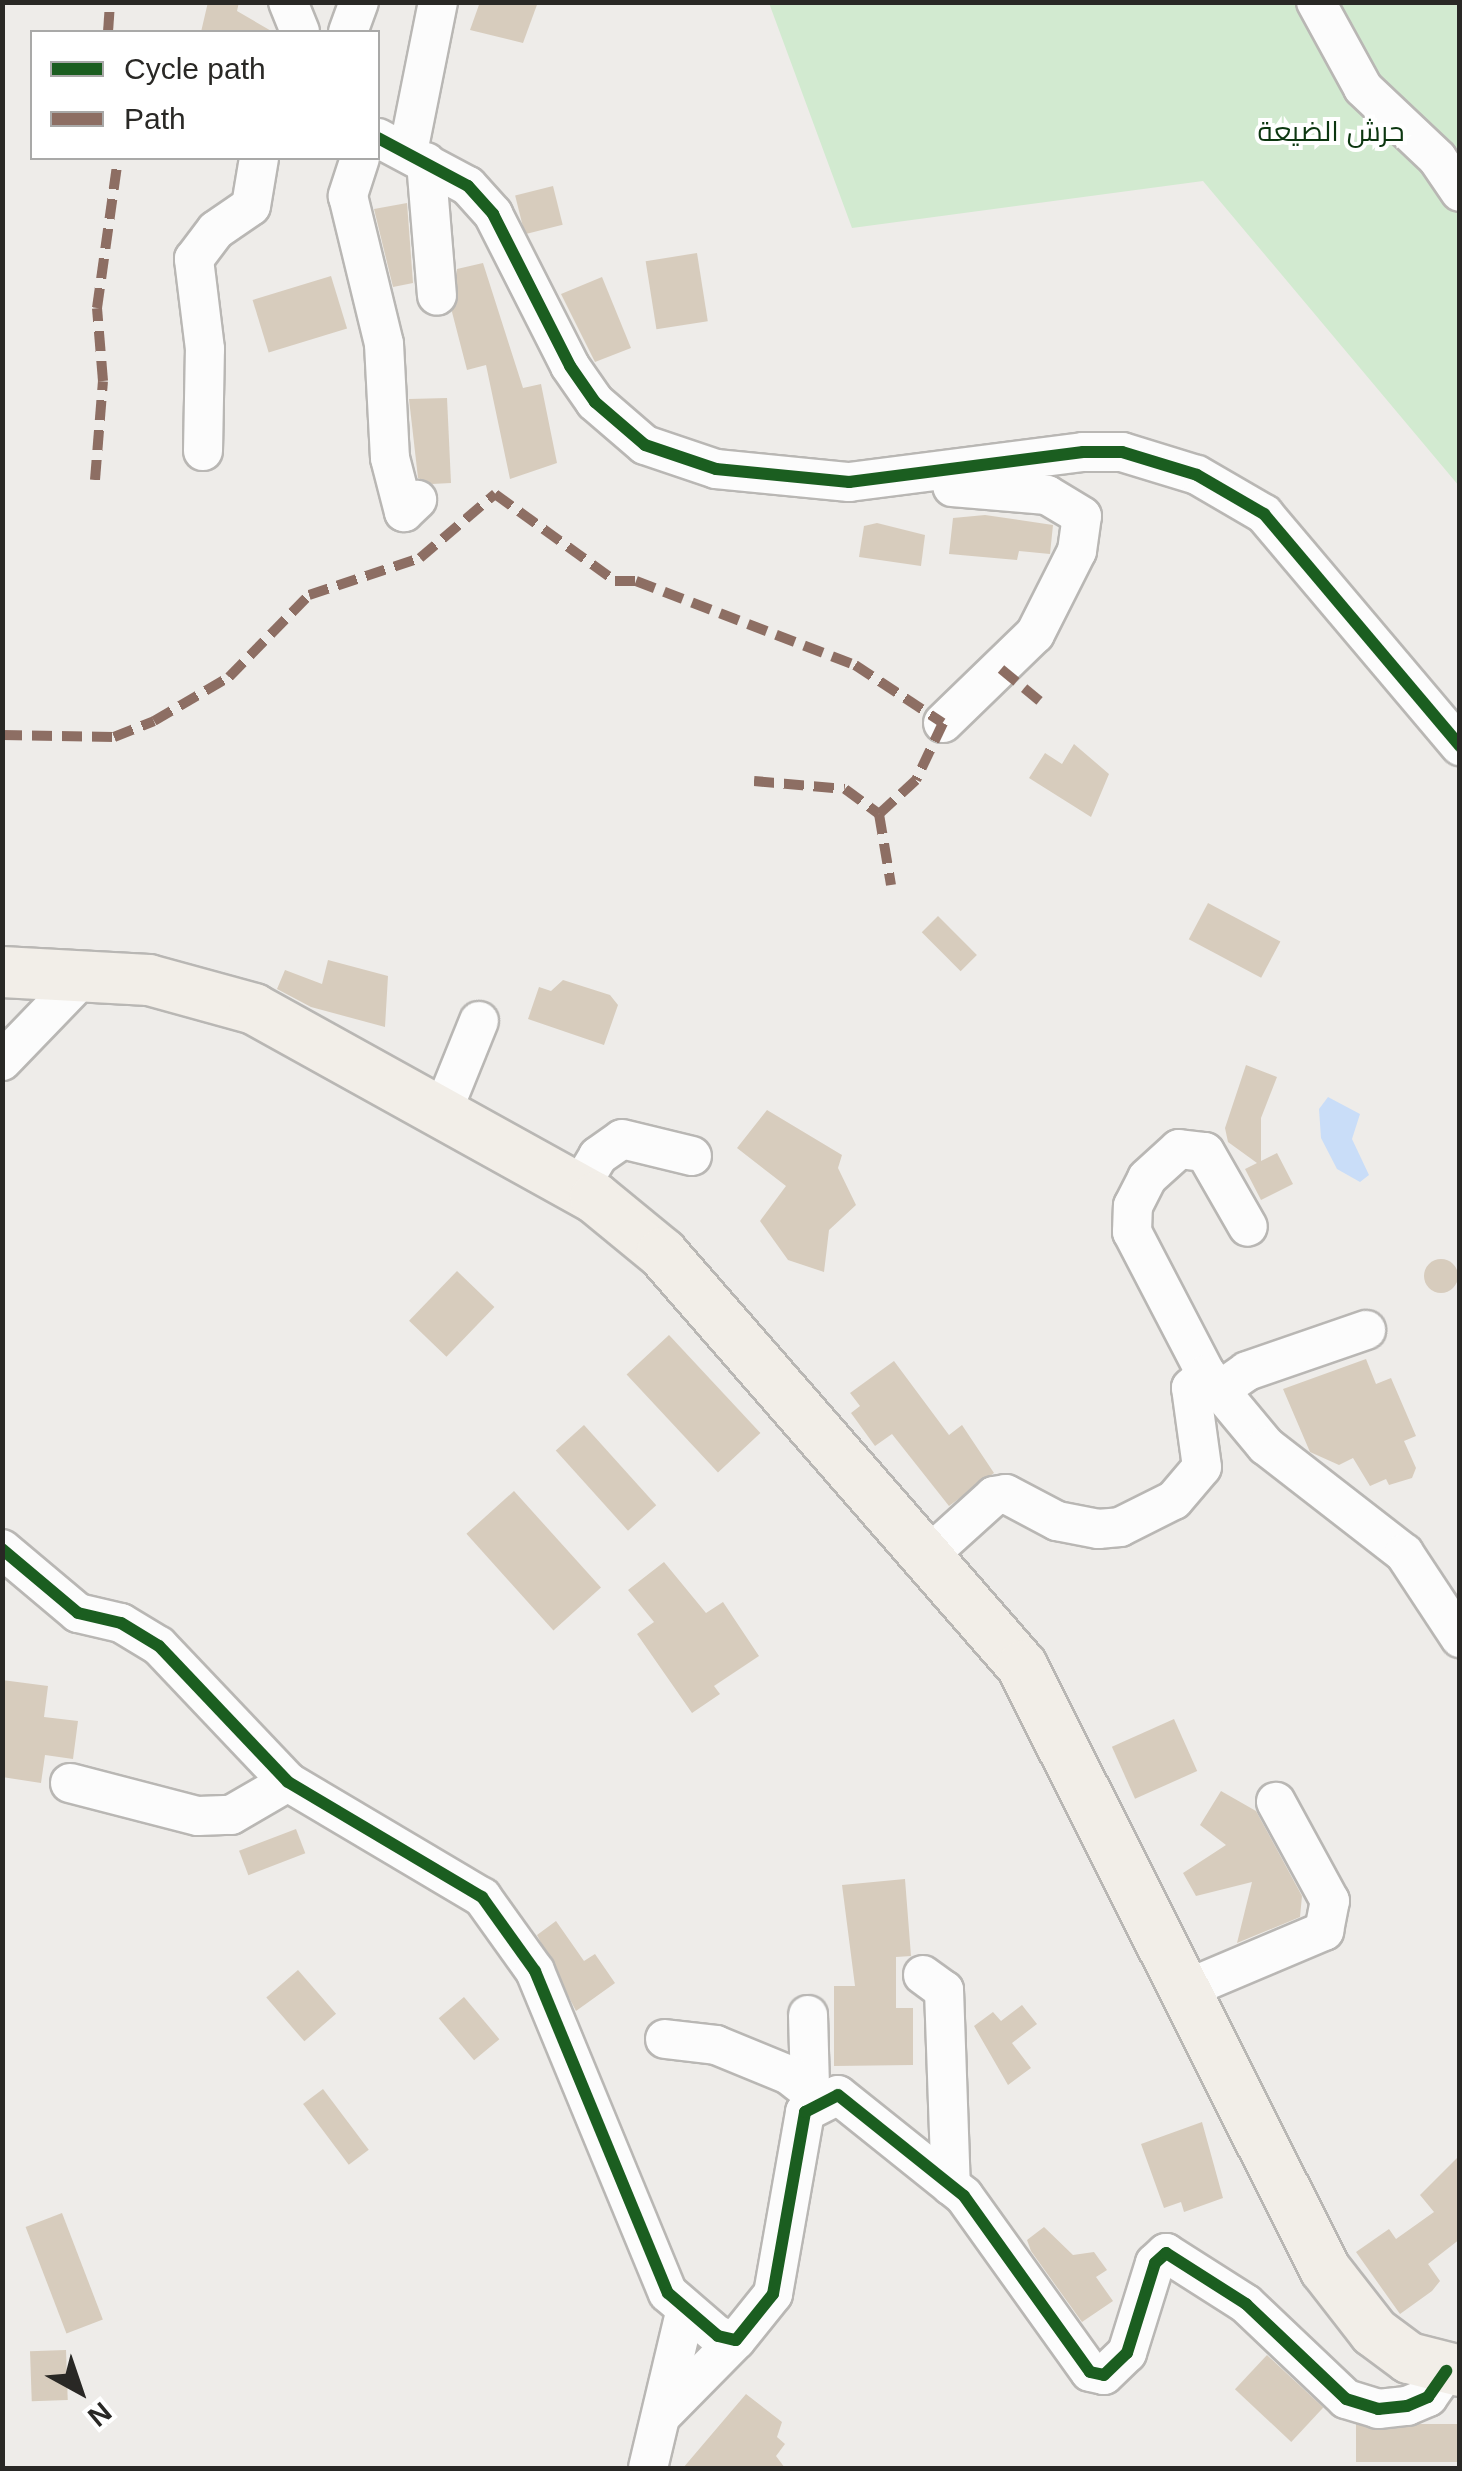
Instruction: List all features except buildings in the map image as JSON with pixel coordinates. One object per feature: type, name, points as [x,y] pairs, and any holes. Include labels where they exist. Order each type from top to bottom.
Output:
[{"type":"main road","points":[[2,972],[150,980],[254,1008],[579,1188],[662,1253],[931,1553],[1038,1688],[1345,2300],[1409,2358],[1453,2371]]},
{"type":"street","points":[[349,30],[359,2]]},
{"type":"street","points":[[436,296],[404,151],[438,2]]},
{"type":"street","points":[[1316,2],[1363,88],[1425,146],[1460,192]]},
{"type":"street","points":[[404,151],[468,186],[493,214],[570,366],[594,402],[645,445],[716,469],[1047,495],[1082,516],[1077,552],[1035,634],[943,723]]},
{"type":"street","points":[[203,451],[206,349],[194,259],[216,230],[251,206],[259,160]]},
{"type":"street","points":[[359,160],[348,196],[384,344],[390,458],[404,512],[417,500]]},
{"type":"street","points":[[885,482],[1084,452],[1122,452],[1197,474],[1264,514],[1460,746]]},
{"type":"street","points":[[2,1061],[84,976]]},
{"type":"street","points":[[443,1110],[479,1020]]},
{"type":"street","points":[[579,1188],[598,1156],[622,1139],[692,1156]]},
{"type":"street","points":[[1248,1226],[1205,1152],[1179,1149],[1148,1178],[1133,1206],[1132,1232],[1214,1381],[1266,1446],[1404,1554],[1460,1638]]},
{"type":"street","points":[[931,1553],[994,1496],[1006,1494],[1057,1521],[1098,1528],[1120,1527],[1174,1500],[1202,1466],[1190,1388],[1366,1330]]},
{"type":"street","points":[[2,1549],[78,1614],[121,1623],[159,1646],[288,1782],[482,1897],[535,1971],[668,2294],[685,2313],[736,2340]]},
{"type":"street","points":[[70,1783],[198,1816],[231,1815],[268,1800],[288,1782]]},
{"type":"street","points":[[1189,1988],[1324,1931],[1330,1901],[1276,1802]]},
{"type":"street","points":[[924,1975],[944,1990],[951,2186]]},
{"type":"street","points":[[662,2415],[736,2340],[773,2294],[806,2112],[815,2093],[808,2015]]},
{"type":"street","points":[[664,2039],[692,2036],[815,2093],[854,2102],[951,2186],[997,2233],[1090,2372],[1104,2375],[1126,2353],[1155,2263],[1166,2253],[1246,2304],[1346,2398],[1378,2410],[1407,2406],[1428,2396],[1453,2371]]},
{"type":"street","points":[[648,2468],[685,2313]]},
{"type":"green space","name":"حرش الضيعة","points":[[769,3],[1459,3],[1459,486],[1203,181],[852,228]]},
{"type":"water","points":[[1328,1097],[1360,1114],[1352,1139],[1369,1175],[1360,1182],[1337,1169],[1321,1138],[1319,1109]]},
{"type":"marked path","points":[[108,30],[110,2]]},
{"type":"marked path","points":[[95,480],[103,381],[97,308],[118,160]]},
{"type":"marked path","points":[[2,735],[114,737],[154,721],[229,677],[309,595],[420,558],[495,494],[615,581],[636,581],[855,665],[943,723],[916,780],[879,814],[891,885]]},
{"type":"marked path","points":[[1001,669],[1047,707]]},
{"type":"marked path","points":[[754,781],[845,789],[879,814]]},
{"type":"cycle path","points":[[380,139],[468,186],[493,214],[570,366],[595,402],[645,445],[716,469],[849,482],[1083,452],[1122,452],[1197,475],[1264,514],[1460,746]]},
{"type":"cycle path","points":[[2,1549],[78,1613],[121,1623],[159,1646],[288,1782],[482,1897],[535,1971],[668,2293],[718,2336],[736,2340],[773,2294],[805,2112],[838,2095],[964,2196],[1090,2372],[1104,2375],[1127,2353],[1155,2263],[1166,2253],[1246,2304],[1346,2399],[1378,2409],[1407,2406],[1428,2397],[1446,2371]]}]
